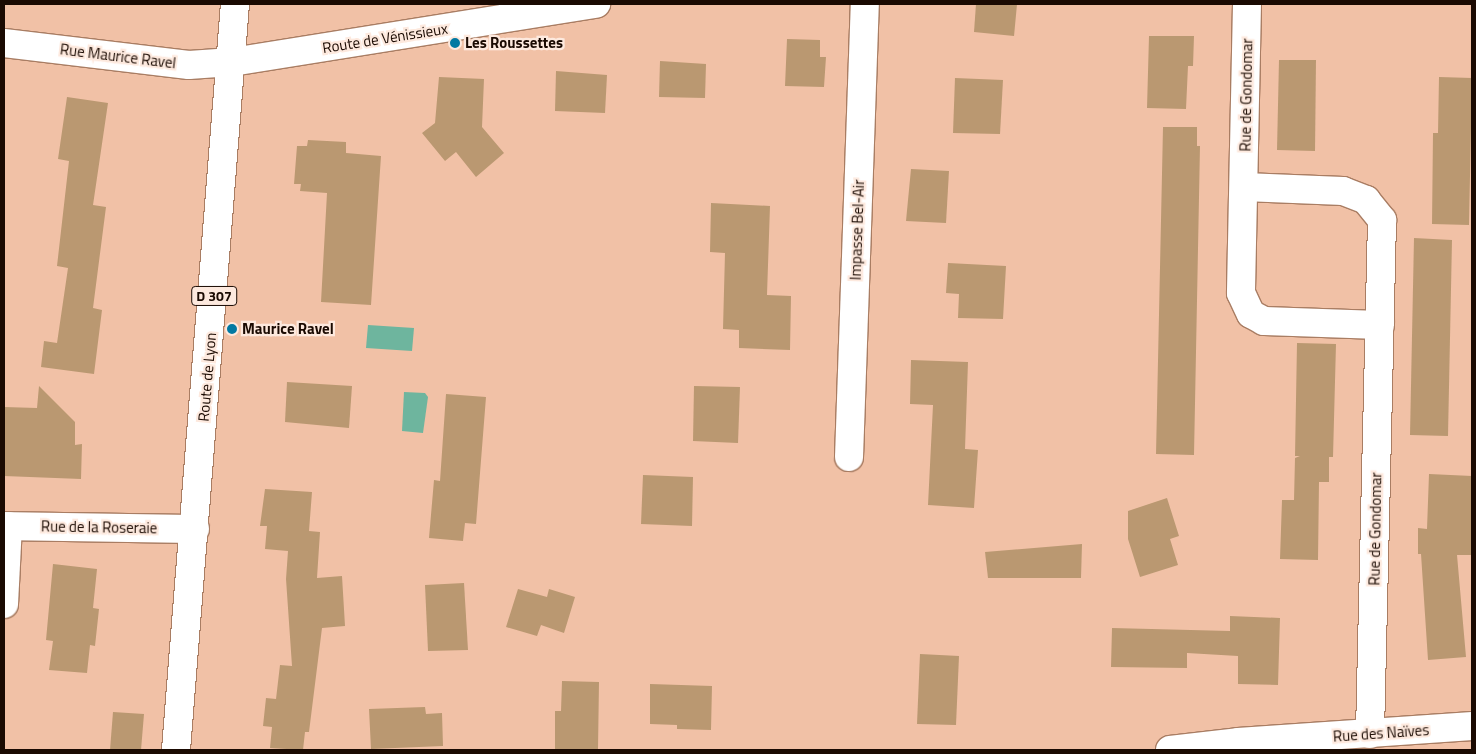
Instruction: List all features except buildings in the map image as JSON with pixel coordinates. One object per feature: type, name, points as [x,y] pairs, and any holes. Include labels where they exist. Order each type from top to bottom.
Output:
[{"type":"street","name":"Route de Lyon","points":[[176,750],[232,62],[234,4]]},
{"type":"street","name":"Route de Vénissieux","points":[[232,62],[596,4]]},
{"type":"street","name":"Impasse Bel-Air","points":[[849,457],[865,4]]},
{"type":"street","name":"Rue de Gondomar","points":[[1247,4],[1241,293],[1251,314],[1264,321],[1380,324]]},
{"type":"street","name":"Rue Maurice Ravel","points":[[4,43],[189,65],[232,62]]},
{"type":"street","name":"Rue de Gondomar","points":[[1244,187],[1343,191],[1366,200],[1382,220],[1370,734]]},
{"type":"street","name":"Rue de la Roseraie","points":[[6,526],[195,529]]},
{"type":"street","points":[[4,604],[6,526]]},
{"type":"street","name":"Rue des Naïves","points":[[1170,750],[1472,726]]},
{"type":"water","points":[[368,325],[414,328],[412,351],[366,348]]},
{"type":"water","points":[[404,392],[425,393],[428,397],[423,433],[402,431]]},
{"type":"place","name":"Les Roussettes","points":[[455,43]]},
{"type":"place","name":"Maurice Ravel","points":[[232,329]]}]
